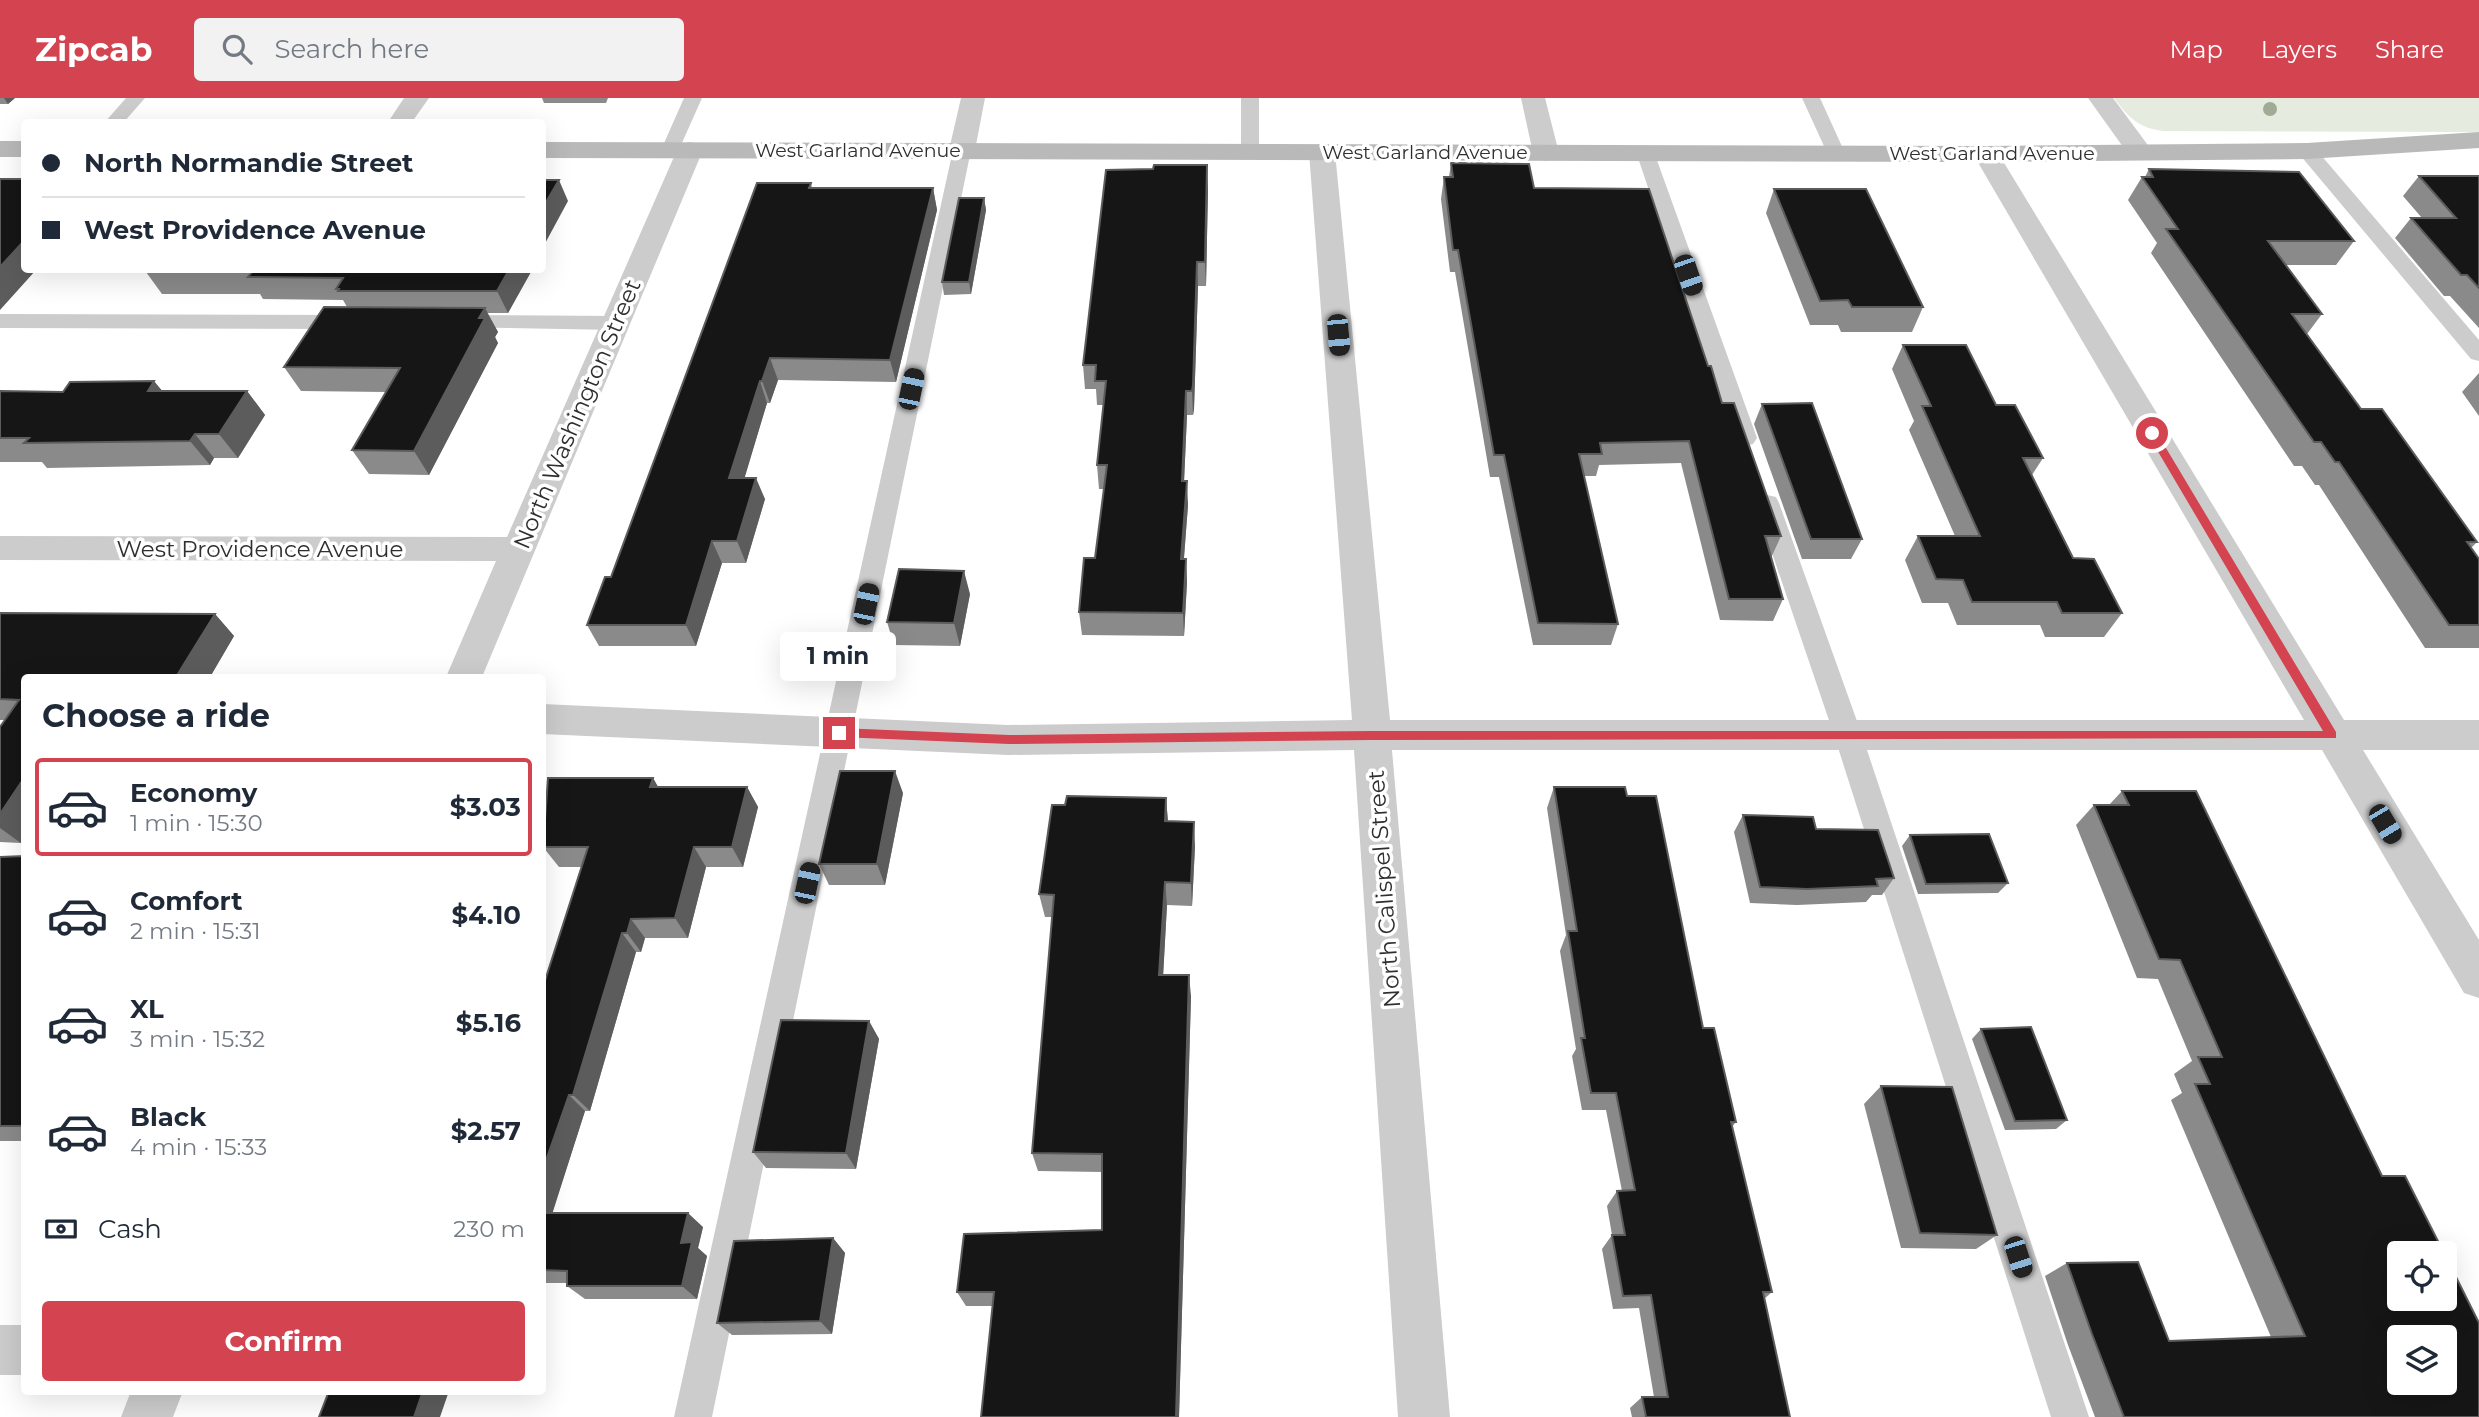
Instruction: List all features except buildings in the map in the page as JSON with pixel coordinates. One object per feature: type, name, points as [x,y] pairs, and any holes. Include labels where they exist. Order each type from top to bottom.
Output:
[{"type":"street","points":[[402,119],[417,98]]},
{"type":"street","points":[[962,150],[972,98]]},
{"type":"street","points":[[1533,98],[1546,153]]},
{"type":"street","points":[[2100,98],[2140,152]]},
{"type":"street","name":"West Garland Avenue","points":[[546,150],[1986,154],[2307,151],[2479,141]]},
{"type":"street","points":[[0,149],[21,149]]},
{"type":"street","name":"North Washington Street","points":[[465,674],[617,323],[680,150]]},
{"type":"street","name":"West Garland Avenue","points":[[2307,151],[2479,162]]},
{"type":"street","name":"North Calispel Street","points":[[1322,152],[1372,735],[1424,1417]]},
{"type":"street","points":[[1986,154],[2479,979]]},
{"type":"street","name":"West Providence Avenue","points":[[0,548],[520,549]]},
{"type":"street","points":[[546,719],[1009,740],[1372,735],[2479,735]]},
{"type":"street","points":[[0,1350],[21,1350]]},
{"type":"street","points":[[146,1417],[155,1395]]},
{"type":"lane","points":[[117,119],[136,98]]},
{"type":"lane","points":[[680,150],[693,98]]},
{"type":"lane","points":[[1250,98],[1250,151]]},
{"type":"lane","points":[[1811,98],[1836,153]]},
{"type":"lane","points":[[693,1417],[962,150]]},
{"type":"lane","points":[[2307,151],[2479,354]]},
{"type":"lane","points":[[1645,152],[1849,735],[2070,1417]]},
{"type":"lane","points":[[0,321],[371,322]]},
{"type":"lane","points":[[440,322],[617,323]]},
{"type":"shaded area","points":[[2114,98],[2479,98],[2479,132],[2163,131],[2135,121]]},
{"type":"route","points":[[839,733],[1009,740],[1372,735],[2332,735],[2152,433]]}]
